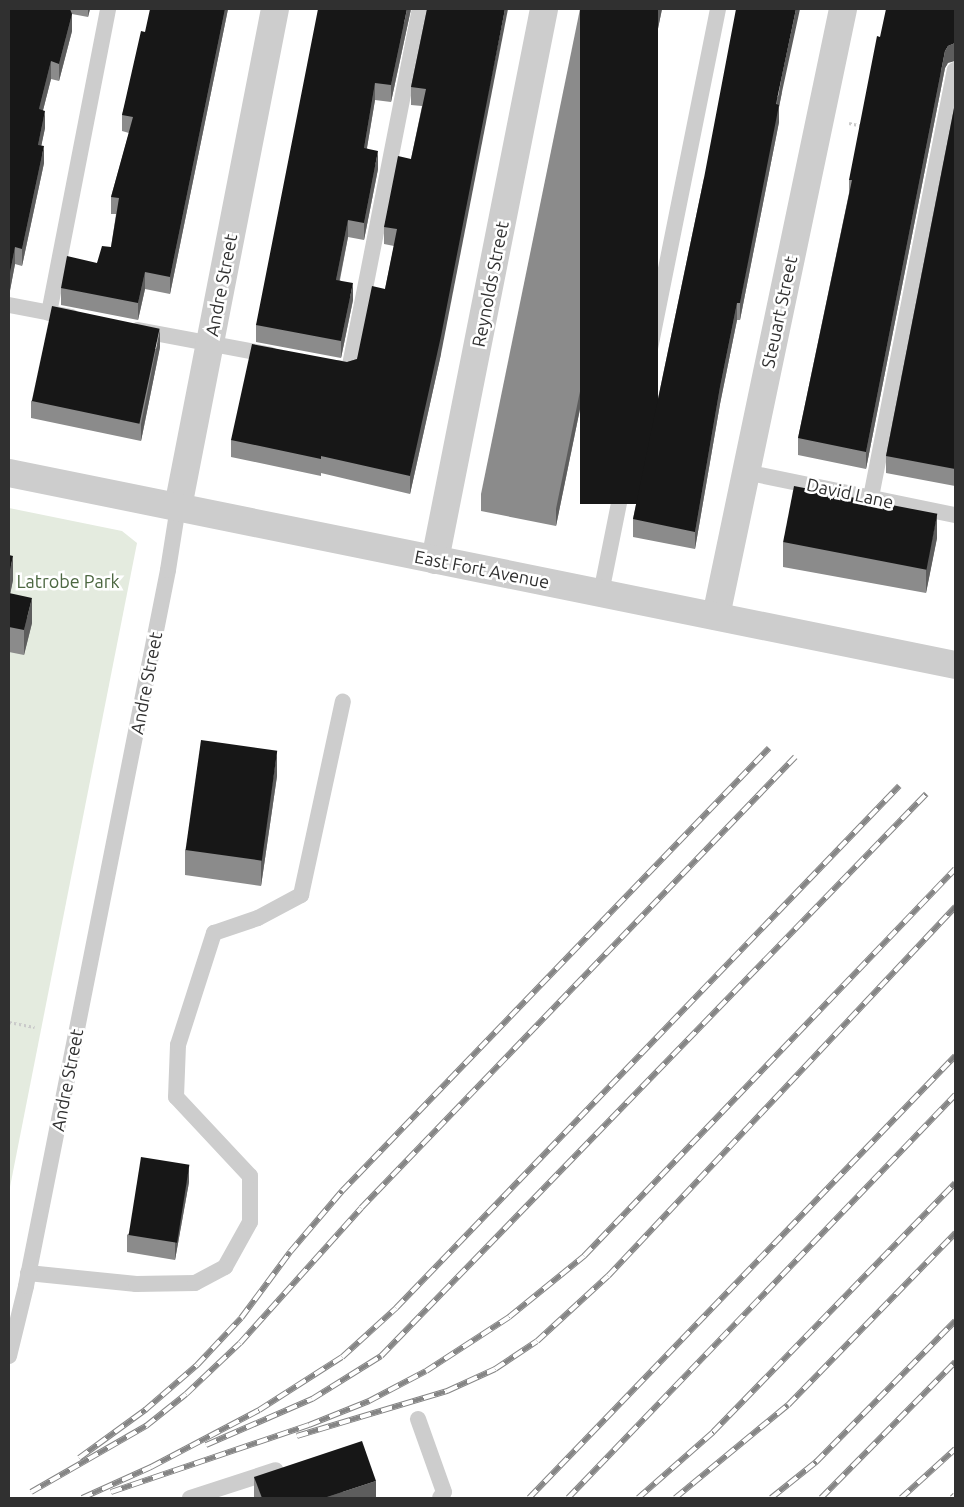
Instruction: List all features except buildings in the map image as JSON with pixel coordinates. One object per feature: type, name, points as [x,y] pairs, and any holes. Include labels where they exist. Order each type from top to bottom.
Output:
[{"type":"street","name":"Andre Street","points":[[178,507],[275,9]]},
{"type":"street","name":"Reynolds Street","points":[[435,560],[544,9]]},
{"type":"street","name":"Steuart Street","points":[[716,616],[842,9]]},
{"type":"street","name":"East Fort Avenue","points":[[9,473],[955,665]]},
{"type":"lane","points":[[49,313],[108,9]]},
{"type":"lane","points":[[320,365],[349,370],[420,9]]},
{"type":"lane","points":[[601,593],[718,9]]},
{"type":"lane","points":[[871,497],[955,70]]},
{"type":"lane","points":[[9,305],[87,320]]},
{"type":"lane","points":[[125,327],[283,358]]},
{"type":"lane","name":"David Lane","points":[[745,472],[955,515]]},
{"type":"lane","name":"Andre Street","points":[[9,1356],[28,1273],[168,570],[178,507]]},
{"type":"lane","points":[[28,1273],[136,1284],[195,1283],[225,1267],[250,1222],[250,1176],[176,1097],[178,1045],[214,933],[258,918],[301,895],[343,701]]},
{"type":"lane","points":[[418,1419],[444,1492],[440,1498]]},
{"type":"lane","points":[[190,1498],[292,1465]]},
{"type":"path","points":[[846,123],[865,127]]},
{"type":"path","points":[[9,1022],[35,1027]]},
{"type":"green space","name":"Latrobe Park","points":[[9,508],[122,531],[137,543],[9,1192]]},
{"type":"railway","points":[[79,1458],[145,1410],[197,1365],[241,1318],[290,1252],[342,1191],[769,748]]},
{"type":"railway","points":[[31,1492],[146,1426],[186,1394],[240,1343],[361,1208],[795,757]]},
{"type":"railway","points":[[82,1498],[151,1467],[259,1410],[342,1357],[396,1308],[899,786]]},
{"type":"railway","points":[[206,1445],[312,1399],[381,1356],[926,794]]},
{"type":"railway","points":[[111,1492],[309,1425],[369,1401],[426,1371],[509,1317],[584,1256],[955,869]]},
{"type":"railway","points":[[297,1436],[447,1391],[495,1369],[537,1341],[608,1276],[955,907]]},
{"type":"railway","points":[[529,1498],[955,1056]]},
{"type":"railway","points":[[568,1498],[955,1095]]},
{"type":"railway","points":[[638,1498],[713,1432],[955,1183]]},
{"type":"railway","points":[[675,1498],[788,1405],[955,1233]]},
{"type":"railway","points":[[771,1498],[816,1462],[955,1321]]},
{"type":"railway","points":[[821,1498],[955,1362]]},
{"type":"railway","points":[[901,1498],[955,1449]]},
{"type":"railway","points":[[952,1498],[955,1495]]}]
